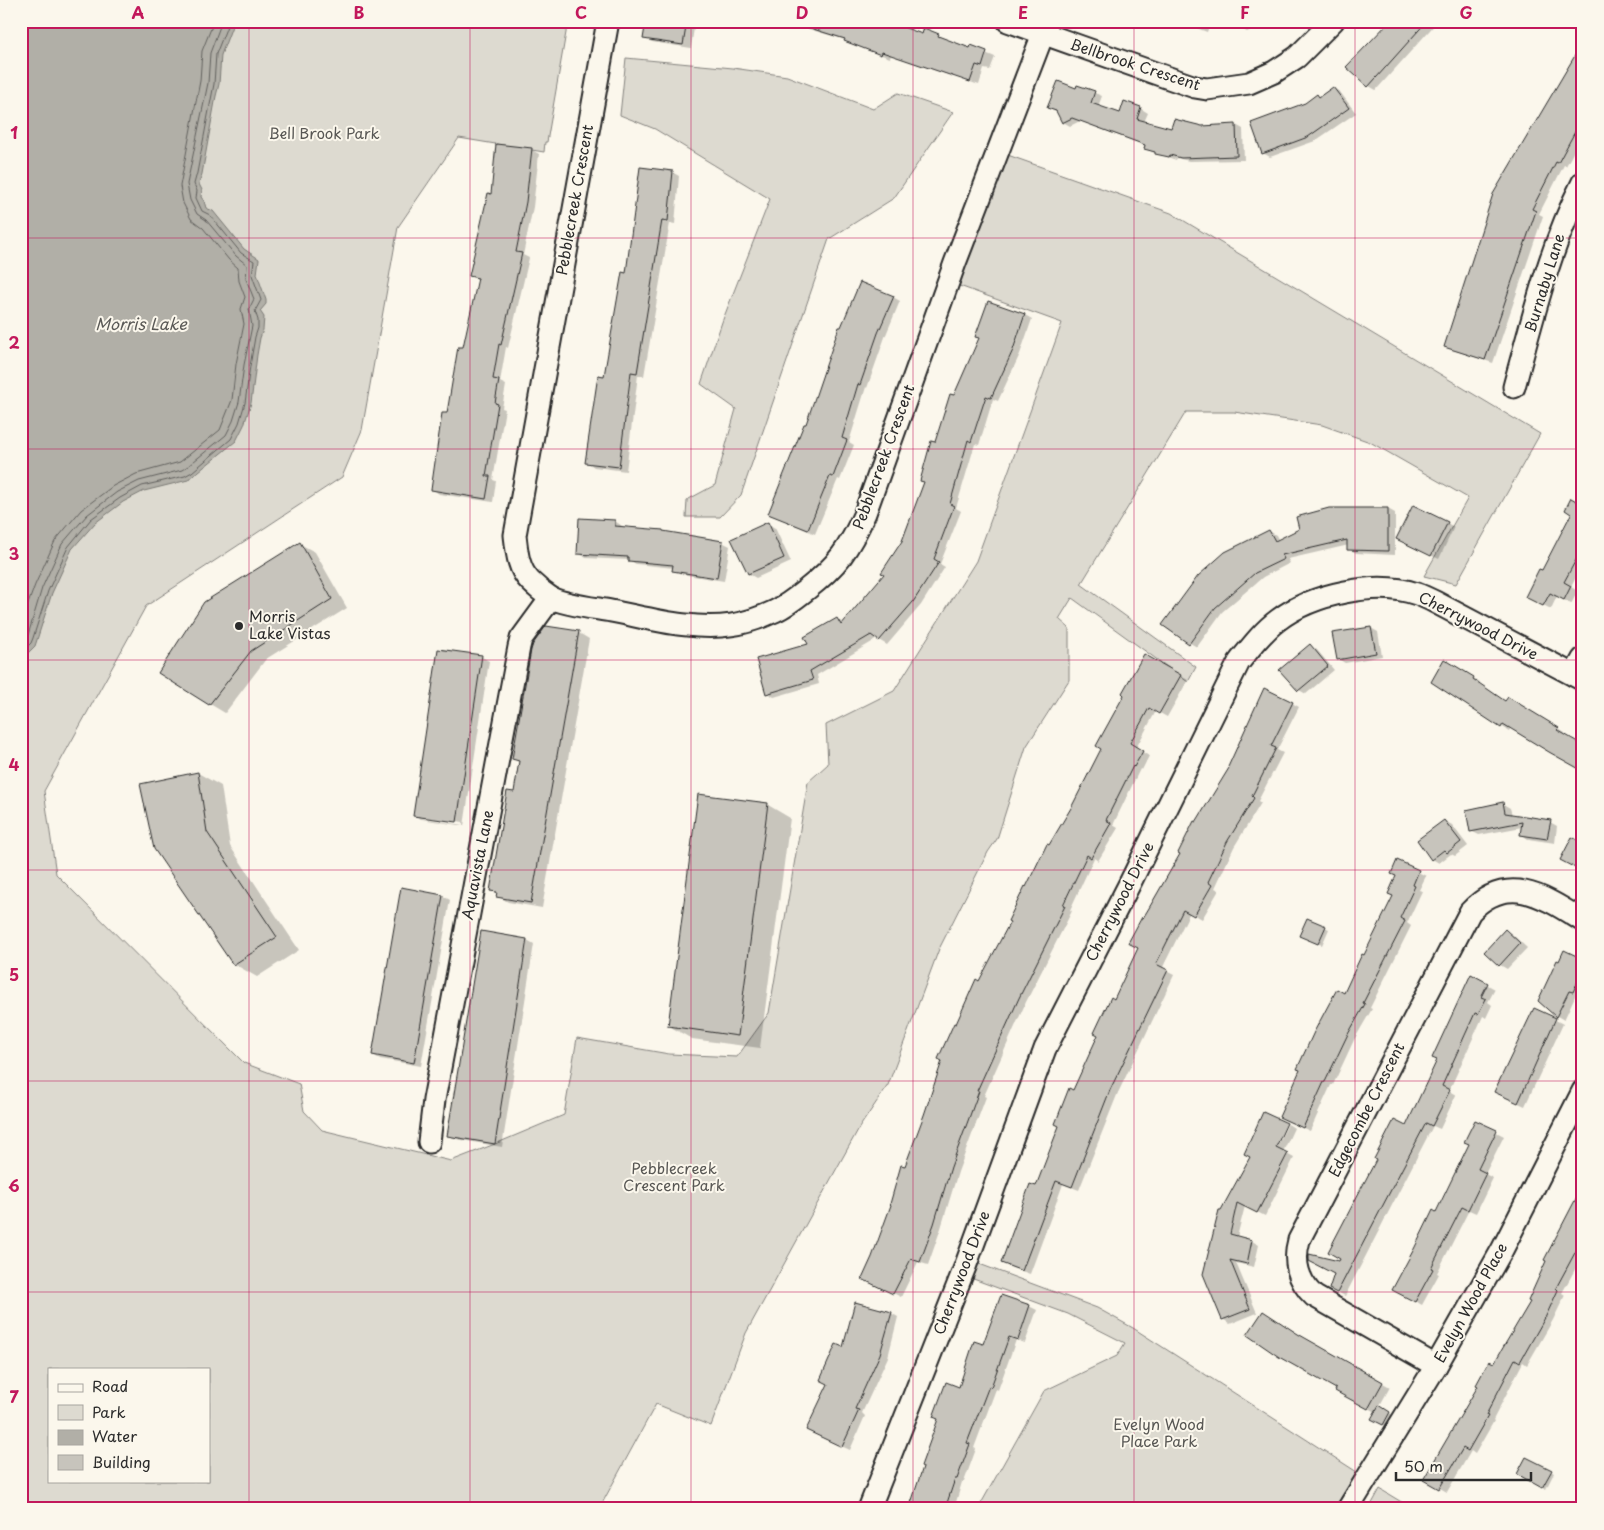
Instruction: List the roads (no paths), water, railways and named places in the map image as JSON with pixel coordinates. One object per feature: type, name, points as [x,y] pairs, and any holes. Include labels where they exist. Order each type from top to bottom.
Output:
[{"type":"street","name":"Pebblecreek Crescent","points":[[608,21],[515,535],[518,560],[530,581],[551,598],[581,606],[705,626],[731,625],[775,611],[793,601],[829,572],[855,534],[865,513],[954,263],[1045,28]]},
{"type":"street","name":"Bellbrook Crescent","points":[[1008,21],[1045,28],[1166,77],[1207,89],[1249,82],[1274,72],[1297,57],[1333,21]]},
{"type":"street","name":"Burnaby Lane","points":[[1514,387],[1541,288],[1568,212],[1583,182]]},
{"type":"street","name":"Cherrywood Drive","points":[[869,1509],[965,1267],[1045,1049],[1130,884],[1239,662],[1258,638],[1279,619],[1307,604],[1333,594],[1390,589],[1416,594],[1435,602],[1580,671]]},
{"type":"street","name":"Aquavista Lane","points":[[429,1142],[434,1100],[519,647],[521,639],[551,598]]},
{"type":"street","name":"Edgecombe Crescent","points":[[1436,1366],[1318,1300],[1300,1278],[1297,1268],[1296,1250],[1299,1240],[1470,912],[1490,897],[1507,892],[1520,891],[1544,897],[1583,921]]},
{"type":"street","name":"Evelyn Wood Place","points":[[1348,1509],[1436,1366],[1502,1250],[1583,1091]]},
{"type":"water","name":"Morris Lake","points":[[21,21],[234,21],[221,55],[219,84],[199,184],[202,190],[201,197],[206,208],[213,211],[244,249],[259,259],[257,274],[266,304],[260,311],[264,317],[263,330],[257,355],[251,403],[244,425],[236,441],[188,480],[144,491],[123,502],[95,523],[72,549],[52,593],[35,646],[21,660]]},
{"type":"place","name":"Morris Lake Vistas","points":[[239,626]]},
{"type":"park label","name":"Bell Brook Park","points":[[324,134]]},
{"type":"park label","name":"Pebblecreek Crescent Park","points":[[674,1178]]},
{"type":"park label","name":"Evelyn Wood Place Park","points":[[1159,1434]]}]
